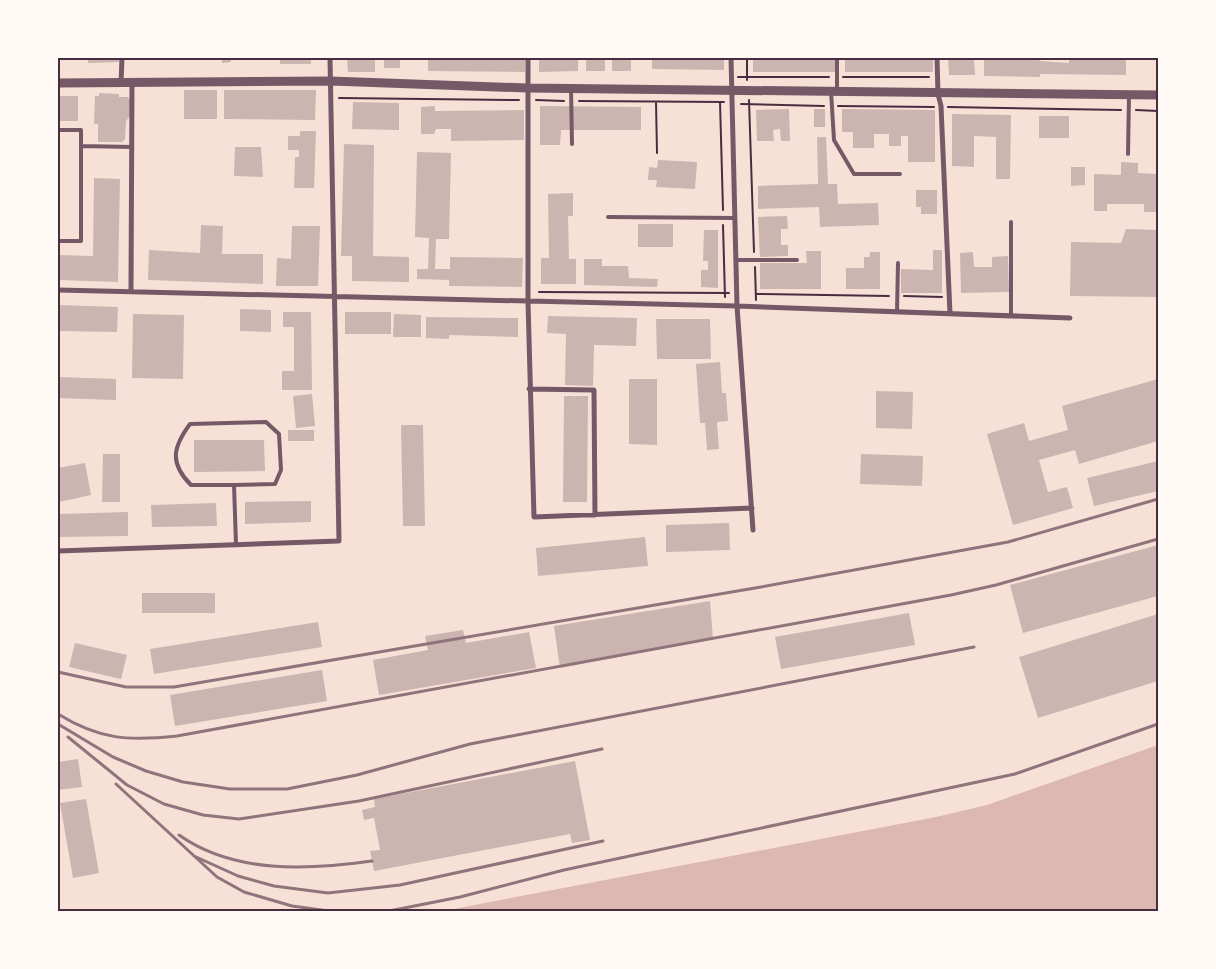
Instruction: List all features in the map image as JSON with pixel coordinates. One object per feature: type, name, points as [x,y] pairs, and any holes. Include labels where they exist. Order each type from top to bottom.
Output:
[{"type":"street","points":[[121,83],[122,58]]},
{"type":"street","points":[[58,551],[339,541],[330,58]]},
{"type":"street","points":[[528,58],[529,389],[534,517],[752,508]]},
{"type":"street","points":[[731,58],[737,306],[753,530]]},
{"type":"street","points":[[937,58],[938,94],[941,106],[950,314]]},
{"type":"street","points":[[58,83],[331,81],[527,88],[1158,95]]},
{"type":"street","points":[[131,290],[132,82]]},
{"type":"street","points":[[58,290],[131,290],[528,302],[756,306],[1070,318]]},
{"type":"street","points":[[529,389],[594,390],[595,514]]},
{"type":"lane","points":[[837,58],[832,106],[834,140],[854,174],[900,174]]},
{"type":"lane","points":[[571,88],[572,144]]},
{"type":"lane","points":[[1128,154],[1129,94]]},
{"type":"lane","points":[[58,130],[82,130],[81,241],[58,242]]},
{"type":"lane","points":[[81,146],[132,147]]},
{"type":"lane","points":[[608,216],[735,218]]},
{"type":"lane","points":[[1011,316],[1012,222]]},
{"type":"lane","points":[[736,260],[797,260]]},
{"type":"lane","points":[[897,312],[898,263]]},
{"type":"lane","points":[[266,422],[279,434],[281,470],[275,484],[234,485],[190,485],[180,475],[174,459],[178,440],[190,424],[266,422]]},
{"type":"lane","points":[[234,485],[236,544]]},
{"type":"path","points":[[331,98],[732,102],[750,105],[941,106],[1158,111]]},
{"type":"path","points":[[656,102],[656,152]]},
{"type":"path","points":[[720,102],[725,306]]},
{"type":"path","points":[[750,105],[756,306]]},
{"type":"path","points":[[528,292],[737,294]]},
{"type":"path","points":[[756,294],[949,297]]},
{"type":"shaded area","points":[[1158,745],[1158,911],[443,911],[936,817],[987,805]]},
{"type":"building","points":[[88,58],[119,58],[119,62],[88,63]]},
{"type":"building","points":[[222,58],[231,58],[231,62],[222,63]]},
{"type":"building","points":[[280,58],[311,58],[311,64],[280,64]]},
{"type":"building","points":[[347,58],[375,58],[375,72],[348,72]]},
{"type":"building","points":[[384,58],[400,58],[400,68],[384,68]]},
{"type":"building","points":[[428,58],[525,58],[525,72],[428,71]]},
{"type":"building","points":[[539,58],[578,58],[578,71],[539,72]]},
{"type":"building","points":[[586,58],[605,58],[605,71],[586,71]]},
{"type":"building","points":[[612,58],[631,58],[631,71],[612,71]]},
{"type":"building","points":[[652,58],[724,58],[724,70],[652,69]]},
{"type":"building","points":[[753,58],[835,58],[835,72],[753,72]]},
{"type":"building","points":[[845,58],[933,58],[933,72],[845,72]]},
{"type":"building","points":[[948,58],[974,58],[975,75],[949,75]]},
{"type":"building","points":[[984,58],[1039,58],[1040,61],[1069,63],[1069,58],[1126,58],[1126,75],[1040,74],[1040,77],[984,76]]},
{"type":"building","points":[[184,90],[217,90],[217,119],[184,119]]},
{"type":"building","points":[[224,90],[316,90],[315,120],[224,119]]},
{"type":"building","points":[[99,93],[119,94],[119,97],[128,97],[130,100],[130,116],[126,121],[125,139],[122,142],[98,142],[98,124],[94,124],[95,96],[99,96]]},
{"type":"building","points":[[58,96],[78,96],[78,121],[58,121]]},
{"type":"building","points":[[353,102],[399,103],[399,130],[352,129]]},
{"type":"building","points":[[435,106],[435,111],[524,110],[524,140],[451,141],[451,129],[436,129],[434,134],[421,134],[421,107]]},
{"type":"building","points":[[540,106],[641,107],[641,130],[561,130],[560,145],[540,145]]},
{"type":"building","points":[[789,109],[790,141],[781,141],[780,129],[773,130],[774,141],[757,141],[756,110]]},
{"type":"building","points":[[814,109],[825,109],[825,127],[814,127]]},
{"type":"building","points":[[842,109],[935,110],[935,162],[908,162],[908,136],[901,136],[901,146],[889,146],[889,134],[874,134],[874,148],[853,148],[853,132],[842,132]]},
{"type":"building","points":[[952,114],[1011,115],[1010,179],[996,179],[996,137],[974,136],[974,167],[952,166]]},
{"type":"building","points":[[1039,116],[1069,116],[1069,138],[1039,138]]},
{"type":"building","points":[[300,131],[316,131],[314,188],[294,188],[295,157],[299,157],[299,150],[288,150],[288,136],[300,136]]},
{"type":"building","points":[[817,137],[826,137],[828,184],[837,184],[838,204],[878,203],[879,225],[820,227],[819,207],[758,209],[758,186],[818,184]]},
{"type":"building","points":[[344,144],[374,145],[373,256],[409,257],[409,282],[352,281],[352,256],[341,256]]},
{"type":"building","points":[[235,147],[261,147],[263,177],[234,176]]},
{"type":"building","points":[[417,152],[451,153],[449,239],[436,239],[435,269],[450,269],[450,257],[523,258],[522,287],[449,286],[449,280],[417,279],[417,269],[428,269],[429,238],[415,237]]},
{"type":"building","points":[[658,160],[697,162],[695,189],[656,187],[657,180],[648,180],[649,167],[657,168]]},
{"type":"building","points":[[1121,162],[1138,163],[1138,173],[1158,174],[1158,212],[1144,212],[1144,204],[1107,204],[1107,211],[1094,211],[1094,174],[1121,175]]},
{"type":"building","points":[[1071,167],[1085,167],[1085,185],[1071,186]]},
{"type":"building","points":[[94,178],[120,179],[118,282],[58,280],[58,255],[93,256]]},
{"type":"building","points":[[916,190],[937,190],[937,214],[921,214],[921,207],[916,207]]},
{"type":"building","points":[[573,193],[573,216],[568,216],[569,259],[576,259],[576,284],[541,284],[541,258],[549,258],[548,194]]},
{"type":"building","points":[[787,216],[788,229],[781,229],[781,245],[788,245],[788,256],[760,257],[758,217]]},
{"type":"building","points":[[638,224],[673,224],[673,247],[638,247]]},
{"type":"building","points":[[201,225],[223,226],[222,254],[263,254],[263,284],[148,280],[149,250],[200,253]]},
{"type":"building","points":[[292,226],[320,226],[318,286],[276,286],[277,258],[291,259]]},
{"type":"building","points":[[1126,229],[1158,230],[1158,297],[1070,296],[1071,242],[1121,243]]},
{"type":"building","points":[[704,230],[718,230],[718,288],[701,287],[701,270],[708,270],[708,261],[703,261]]},
{"type":"building","points":[[933,250],[942,250],[942,293],[901,293],[901,269],[933,270]]},
{"type":"building","points":[[806,251],[821,251],[821,289],[760,289],[760,263],[807,263]]},
{"type":"building","points":[[870,252],[880,252],[880,289],[846,289],[846,268],[864,268],[864,257],[870,257]]},
{"type":"building","points":[[973,252],[974,267],[992,267],[992,257],[1008,256],[1009,292],[961,293],[960,253]]},
{"type":"building","points":[[584,259],[602,259],[602,266],[628,266],[629,278],[658,279],[657,287],[584,285]]},
{"type":"building","points":[[58,305],[118,307],[117,332],[58,331]]},
{"type":"building","points":[[240,309],[271,310],[271,332],[240,331]]},
{"type":"building","points":[[283,312],[311,312],[312,390],[282,390],[282,371],[294,371],[294,327],[283,327]]},
{"type":"building","points":[[345,312],[391,312],[391,334],[345,334]]},
{"type":"building","points":[[133,314],[184,315],[183,379],[132,378]]},
{"type":"building","points":[[394,314],[421,315],[421,337],[393,337]]},
{"type":"building","points":[[548,316],[637,318],[636,346],[594,345],[593,386],[565,385],[566,334],[547,333]]},
{"type":"building","points":[[426,317],[518,318],[518,337],[449,335],[449,339],[426,338]]},
{"type":"building","points":[[656,319],[710,319],[711,359],[657,359]]},
{"type":"building","points":[[720,362],[722,393],[726,393],[728,421],[717,422],[719,449],[707,450],[705,423],[700,423],[696,364]]},
{"type":"building","points":[[58,377],[116,379],[116,400],[58,398]]},
{"type":"building","points":[[629,379],[657,379],[657,445],[629,444]]},
{"type":"building","points":[[1158,379],[1158,441],[1079,464],[1075,450],[1039,460],[1048,492],[1067,487],[1073,508],[1013,525],[987,434],[1024,423],[1029,441],[1068,430],[1062,406]]},
{"type":"building","points":[[876,391],[913,392],[912,429],[876,428]]},
{"type":"building","points":[[312,394],[315,426],[296,428],[293,396]]},
{"type":"building","points":[[564,396],[588,396],[587,502],[563,502]]},
{"type":"building","points":[[401,425],[423,425],[425,526],[403,526]]},
{"type":"building","points":[[288,430],[314,430],[314,441],[288,441]]},
{"type":"building","points":[[194,440],[264,440],[265,471],[194,472]]},
{"type":"building","points":[[103,454],[120,454],[120,502],[102,502]]},
{"type":"building","points":[[861,454],[923,456],[922,486],[860,484]]},
{"type":"building","points":[[1158,461],[1158,491],[1094,506],[1087,478]]},
{"type":"building","points":[[85,463],[91,495],[59,502],[58,468]]},
{"type":"building","points":[[311,501],[311,522],[245,524],[245,502]]},
{"type":"building","points":[[216,503],[217,526],[152,527],[151,505]]},
{"type":"building","points":[[128,512],[128,536],[58,537],[59,514]]},
{"type":"building","points":[[729,523],[730,550],[666,552],[666,525]]},
{"type":"building","points":[[645,537],[648,566],[538,576],[536,548]]},
{"type":"building","points":[[1158,545],[1158,596],[1023,633],[1010,585]]},
{"type":"building","points":[[142,593],[215,593],[215,613],[142,613]]},
{"type":"building","points":[[710,601],[713,639],[560,668],[554,626]]},
{"type":"building","points":[[909,613],[915,645],[781,669],[775,637]]},
{"type":"building","points":[[1158,614],[1158,681],[1038,718],[1019,657]]},
{"type":"building","points":[[318,622],[322,647],[154,674],[150,649]]},
{"type":"building","points":[[463,630],[466,643],[529,632],[536,668],[379,695],[373,660],[428,650],[425,636]]},
{"type":"building","points":[[75,643],[127,655],[121,679],[69,667]]},
{"type":"building","points":[[322,670],[327,701],[175,726],[170,695]]},
{"type":"building","points":[[78,759],[82,787],[58,790],[58,762]]},
{"type":"building","points":[[575,761],[590,840],[572,843],[570,834],[374,871],[370,851],[380,850],[374,818],[364,820],[362,810],[375,807],[374,799]]},
{"type":"building","points":[[86,799],[99,873],[73,878],[60,803]]},
{"type":"railway","points":[[58,672],[126,687],[174,687],[761,587],[1008,542],[1158,499]]},
{"type":"railway","points":[[58,714],[73,723],[101,734],[115,737],[177,736],[951,595],[996,585],[1158,539]]},
{"type":"railway","points":[[58,724],[113,757],[146,771],[183,782],[230,789],[287,789],[357,775],[470,744],[974,647]]},
{"type":"railway","points":[[384,912],[460,897],[564,870],[1015,774],[1158,724]]},
{"type":"railway","points":[[68,737],[127,785],[164,804],[203,815],[239,819],[359,801],[602,749]]},
{"type":"railway","points":[[116,784],[217,877],[244,892],[292,906],[336,912]]},
{"type":"railway","points":[[179,835],[200,848],[223,857],[247,863],[297,867],[372,861]]},
{"type":"railway","points":[[194,856],[238,876],[274,886],[328,893],[400,885],[603,841]]}]
